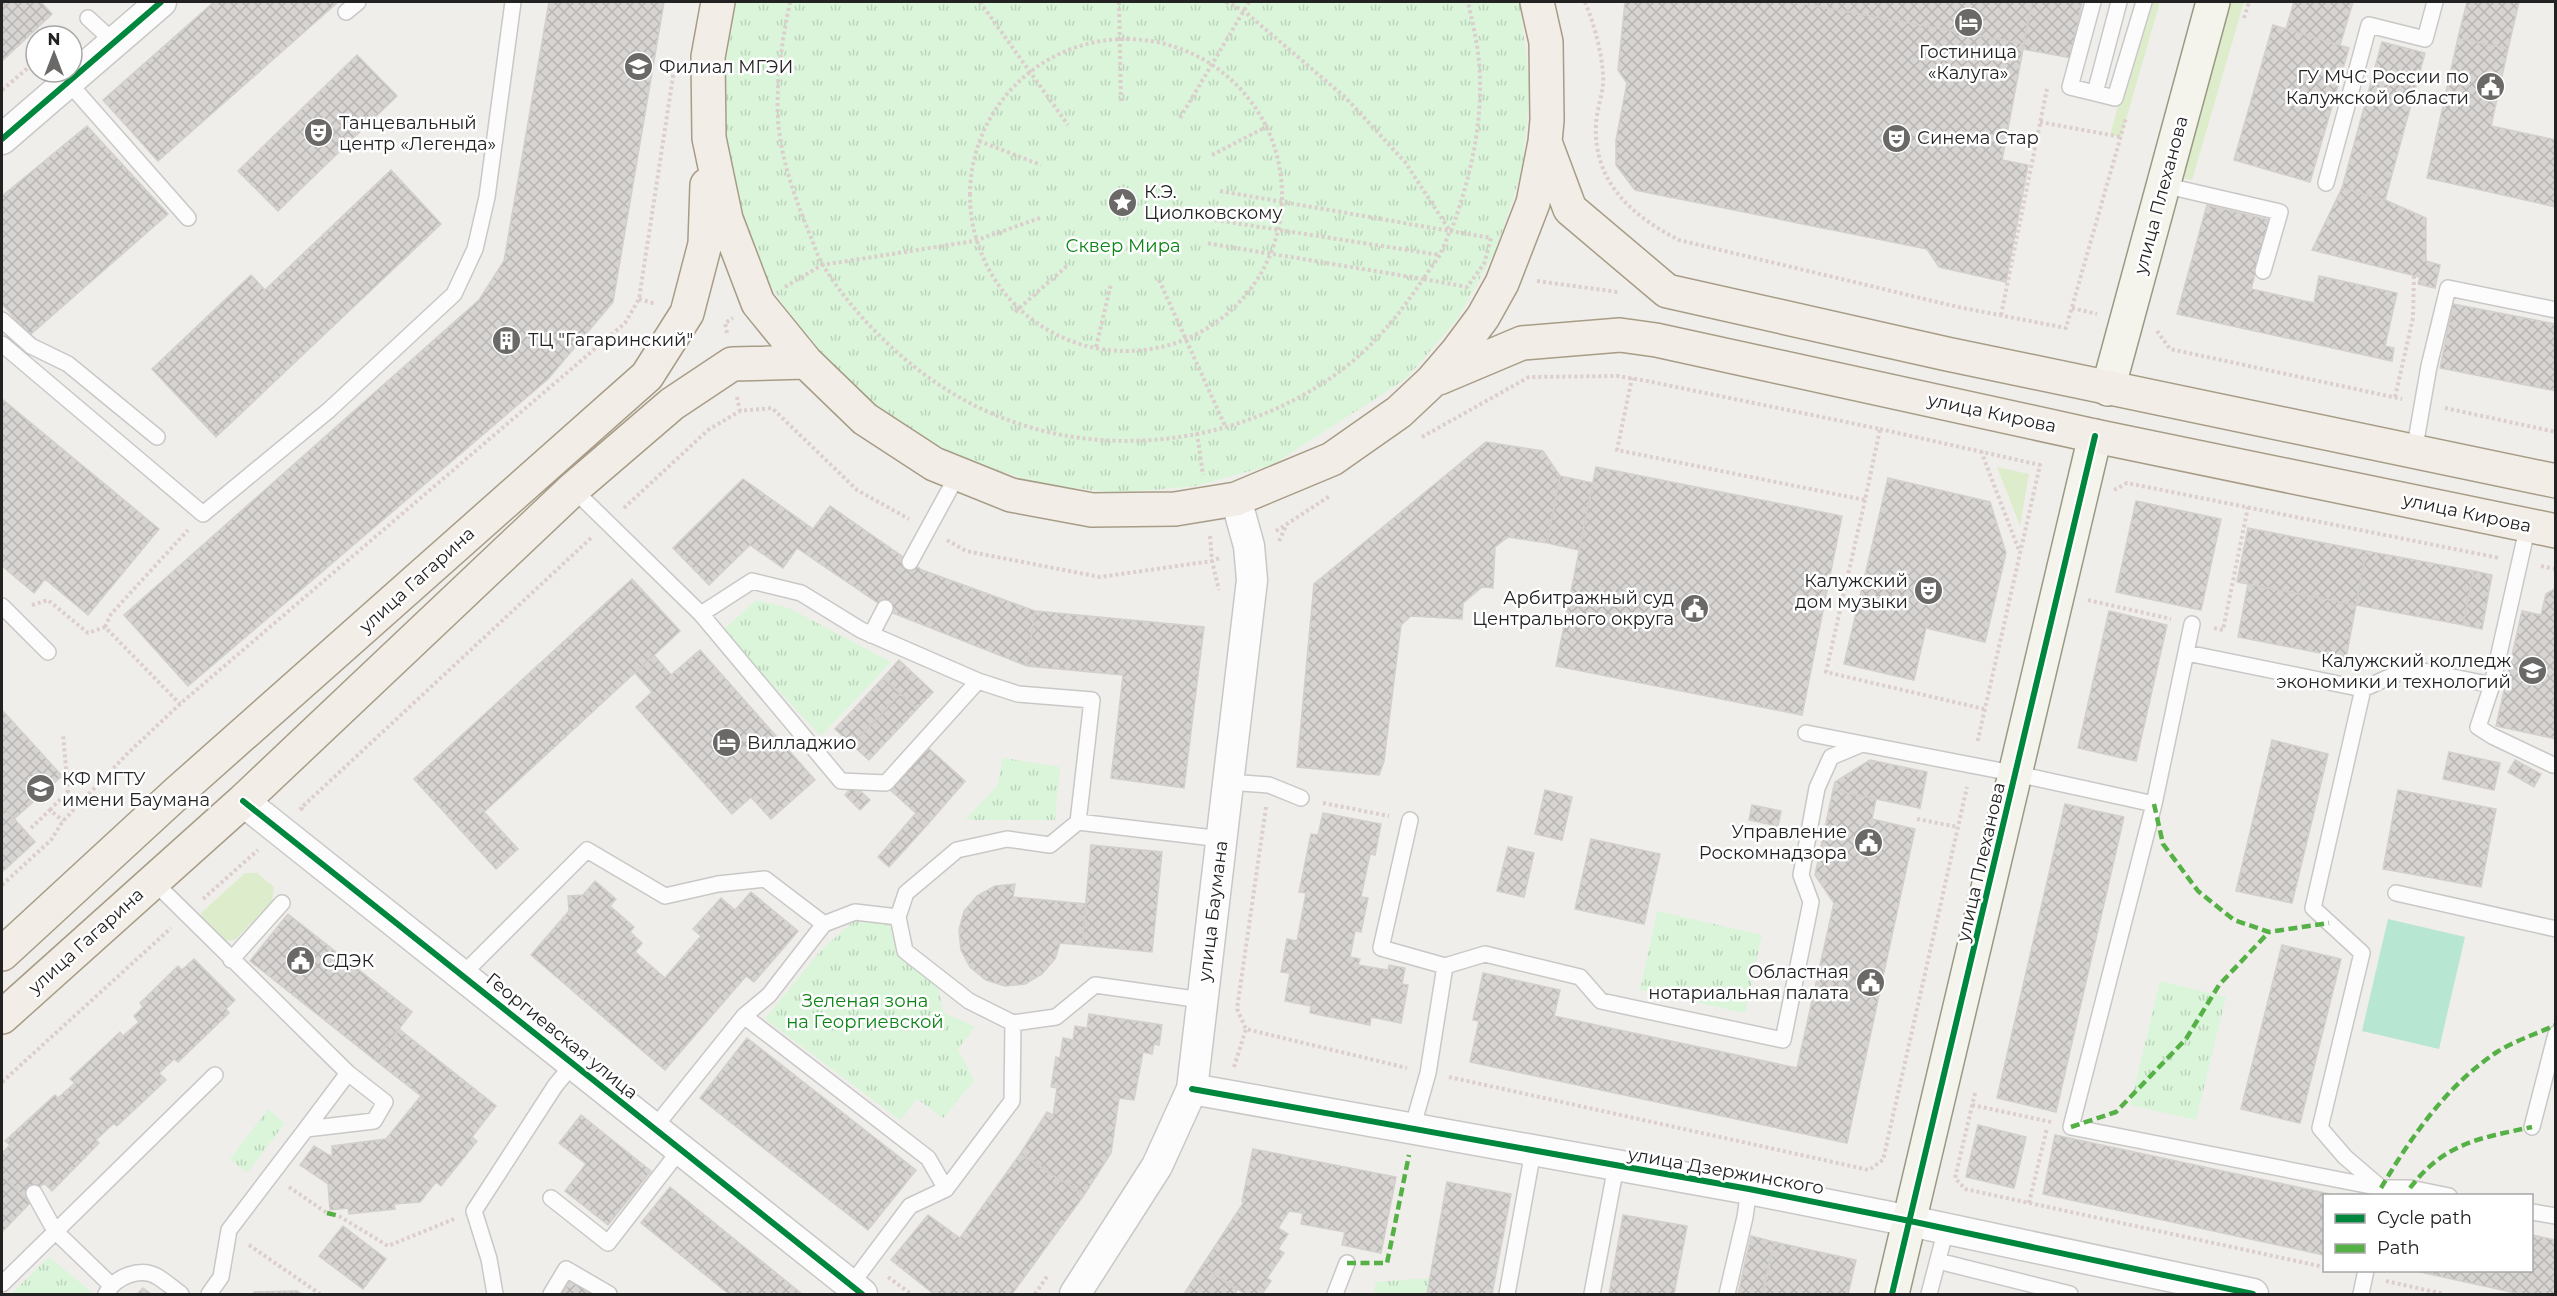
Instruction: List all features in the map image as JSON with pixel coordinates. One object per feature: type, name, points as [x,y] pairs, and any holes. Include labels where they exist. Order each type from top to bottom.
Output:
[{"type":"main road","points":[[718,2],[708,57],[709,138],[726,219],[758,303],[806,362],[865,419],[934,464],[1011,495],[1092,510],[1174,508],[1236,499],[1332,459],[1399,412],[1432,381],[1464,344],[1502,283],[1533,203],[1547,120],[1546,42],[1537,2]]},
{"type":"main road","name":"улица Гагарина","points":[[2,954],[178,792],[647,376],[687,312],[705,244],[709,138]]},
{"type":"main road","points":[[1545,142],[1570,209],[1667,291],[2108,389],[2556,481]]},
{"type":"main road","name":"улица Кирова","points":[[1432,381],[1522,344],[1620,335],[1656,340],[2096,436],[2542,528]]},
{"type":"main road","name":"улица Гагарина","points":[[2,1017],[243,801],[573,489],[672,404],[732,364],[806,362]]},
{"type":"main road","points":[[2096,436],[2108,389]]},
{"type":"street","name":"улица Плеханова","points":[[2108,389],[2213,2]]},
{"type":"street","points":[[84,68],[114,42],[146,6]]},
{"type":"street","points":[[2,139],[66,84]]},
{"type":"street","name":"улица Плеханова","points":[[1892,1294],[2096,436]]},
{"type":"street","name":"улица Баумана","points":[[1075,1294],[1156,1166],[1192,1089],[1252,580],[1249,546],[1236,499]]},
{"type":"street","name":"Георгиевская улица","points":[[243,801],[856,1290]]},
{"type":"street","name":"улица Дзержинского","points":[[1192,1089],[1749,1189],[2253,1294]]},
{"type":"lane","points":[[2,344],[203,513],[329,410],[454,294],[475,249],[487,197],[513,2]]},
{"type":"lane","points":[[2092,2],[2070,87],[2115,98],[2144,2]]},
{"type":"lane","points":[[2095,93],[2119,2]]},
{"type":"lane","points":[[2326,183],[2369,25],[2424,39],[2436,2]]},
{"type":"lane","points":[[88,18],[114,42]]},
{"type":"lane","points":[[70,84],[188,218]]},
{"type":"lane","points":[[2163,185],[2280,212],[2263,271]]},
{"type":"lane","points":[[2414,452],[2429,366],[2448,288],[2556,310]]},
{"type":"lane","points":[[2,320],[31,346],[68,364],[157,437]]},
{"type":"lane","points":[[910,562],[958,474]]},
{"type":"lane","points":[[573,489],[701,614],[842,781],[886,783],[978,681]]},
{"type":"lane","points":[[2542,528],[2520,562],[2492,685],[2478,727],[2553,765]]},
{"type":"lane","points":[[701,614],[752,581],[801,593],[871,635],[978,681],[1018,694],[1092,700],[1078,822],[1050,845],[1007,839],[957,850],[906,893],[898,917],[905,951],[969,1001],[1014,1023],[1056,1017],[1095,985],[1202,1000]]},
{"type":"lane","points":[[2,606],[48,652]]},
{"type":"lane","points":[[871,635],[885,608]]},
{"type":"lane","points":[[2192,624],[2154,804],[2071,1127],[2380,1192],[2410,1188],[2439,1194]]},
{"type":"lane","points":[[2187,653],[2363,689],[2409,668],[2492,685]]},
{"type":"lane","points":[[2363,689],[2313,909],[2362,953],[2320,1128],[2380,1192]]},
{"type":"lane","points":[[1806,734],[2017,774],[2154,804]]},
{"type":"lane","points":[[1410,820],[1381,948],[1445,966],[1485,954],[1580,977],[1601,1001],[1783,1040],[1811,902],[1801,875],[1817,788],[1832,757],[1862,744]]},
{"type":"lane","points":[[1228,782],[1269,785],[1301,798]]},
{"type":"lane","points":[[1078,822],[1222,839]]},
{"type":"lane","points":[[462,975],[587,850],[665,896],[718,884],[765,879],[824,924]]},
{"type":"lane","points":[[153,881],[231,960],[348,1072],[385,1102],[374,1121],[306,1129]]},
{"type":"lane","points":[[2396,893],[2556,929]]},
{"type":"lane","points":[[231,960],[282,903]]},
{"type":"lane","points":[[654,1128],[744,1016],[770,995],[824,924],[855,912],[898,917]]},
{"type":"lane","points":[[1412,1129],[1428,1072],[1445,966]]},
{"type":"lane","points":[[744,1016],[928,1158],[946,1189]]},
{"type":"lane","points":[[856,1290],[910,1206],[946,1189],[1012,1101],[1014,1023]]},
{"type":"lane","points":[[2532,1127],[2556,1034]]},
{"type":"lane","points":[[495,1294],[489,1259],[474,1211],[555,1086],[573,1064]]},
{"type":"lane","points":[[209,1294],[221,1276],[229,1230],[348,1072]]},
{"type":"lane","points":[[2,1284],[215,1075]]},
{"type":"lane","points":[[551,1198],[608,1243],[680,1150]]},
{"type":"lane","points":[[1507,1294],[1533,1151]]},
{"type":"lane","points":[[1592,1294],[1616,1166]]},
{"type":"lane","points":[[1727,1294],[1745,1217],[1749,1189]]},
{"type":"lane","points":[[34,1193],[55,1231],[108,1290],[131,1273],[156,1276],[181,1294]]},
{"type":"lane","points":[[2533,1212],[2556,1216]]},
{"type":"lane","points":[[1929,1294],[1946,1229]]},
{"type":"lane","points":[[1938,1261],[2070,1294]]},
{"type":"lane","points":[[1335,1294],[1347,1263]]},
{"type":"lane","points":[[551,1294],[566,1269],[609,1294]]},
{"type":"lane","points":[[2361,1294],[2366,1273]]},
{"type":"path","points":[[790,2],[779,52],[778,121],[791,188],[822,265],[854,310],[902,359],[959,398],[1023,425],[1090,440],[1159,440],[1226,428],[1291,402],[1348,365],[1398,317],[1440,255],[1464,197],[1478,129],[1479,61],[1468,2]]},
{"type":"path","points":[[980,2],[1068,124]]},
{"type":"path","points":[[1119,2],[1121,103]]},
{"type":"path","points":[[1226,2],[1244,11],[1353,106],[1405,162],[1450,231]]},
{"type":"path","points":[[1180,118],[1213,67],[1249,2]]},
{"type":"path","points":[[1585,2],[1593,23],[1604,75],[1596,126],[1602,170],[1618,195],[1658,229],[1679,240],[1958,307],[2066,328],[2121,137],[2040,122]]},
{"type":"path","points":[[1119,38],[1186,49],[1238,84],[1268,126],[1282,169],[1284,202],[1282,230],[1272,254],[1238,307],[1186,341],[1126,353],[1065,341],[1015,312],[980,256],[974,241],[968,195],[979,141],[1014,84],[1032,72],[1065,49],[1119,38]]},
{"type":"path","points":[[2,885],[51,840],[63,821],[128,753],[180,704],[625,323],[639,299],[676,59]]},
{"type":"path","points":[[2,90],[24,71]]},
{"type":"path","points":[[2001,315],[2047,86]]},
{"type":"path","points":[[1212,155],[1268,126]]},
{"type":"path","points":[[979,141],[1041,165]]},
{"type":"path","points":[[1206,243],[1467,287],[1484,264],[1491,238],[1220,191]]},
{"type":"path","points":[[918,250],[974,241],[1040,218]]},
{"type":"path","points":[[1215,220],[1440,255]]},
{"type":"path","points":[[1015,312],[1070,264]]},
{"type":"path","points":[[2395,397],[2413,318],[2414,275]]},
{"type":"path","points":[[1159,280],[1226,428]]},
{"type":"path","points":[[1532,281],[1623,293]]},
{"type":"path","points":[[1096,347],[1111,284]]},
{"type":"path","points":[[2072,308],[2099,315]]},
{"type":"path","points":[[2170,350],[2556,432]]},
{"type":"path","points":[[1246,1029],[1869,1170],[1883,1160],[2040,465],[1880,429],[1618,376],[1529,377],[1420,438]]},
{"type":"path","points":[[1632,378],[1617,450],[1865,500]]},
{"type":"path","points":[[301,808],[708,430],[740,411],[772,408],[857,490],[966,551],[1100,577],[1212,561],[1220,593]]},
{"type":"path","points":[[1880,429],[1826,672],[1984,710]]},
{"type":"path","points":[[1981,451],[2020,553]]},
{"type":"path","points":[[2110,492],[2127,483],[2556,569]]},
{"type":"path","points":[[1286,525],[1334,494]]},
{"type":"path","points":[[2088,589],[2086,600],[2223,630],[2248,507]]},
{"type":"path","points":[[26,600],[34,606],[48,600],[88,633],[105,627],[111,614],[203,513]]},
{"type":"path","points":[[105,627],[180,704]]},
{"type":"path","points":[[31,828],[68,791],[63,734]]},
{"type":"path","points":[[1231,1074],[1246,1029],[1238,1009],[1269,785]]},
{"type":"path","points":[[1301,798],[1410,820]]},
{"type":"path","points":[[50,810],[63,821]]},
{"type":"path","points":[[1917,819],[1958,827]]},
{"type":"path","points":[[2,1082],[257,850]]},
{"type":"path","points":[[1977,1082],[1955,1178],[1965,1189],[2323,1267]]},
{"type":"path","points":[[1972,1105],[2071,1127]]},
{"type":"path","points":[[2029,1203],[2049,1122]]},
{"type":"path","points":[[272,1173],[327,1213]]},
{"type":"path","points":[[339,1216],[388,1246],[474,1211]]},
{"type":"path","points":[[229,1230],[261,1255],[320,1294]]},
{"type":"path","points":[[1035,1294],[1054,1268]]},
{"type":"path","points":[[2366,1273],[2444,1294]]},
{"type":"green space","name":"Сквер Мира","points":[[731,2],[1520,2],[1530,89],[1522,170],[1496,250],[1458,318],[1406,379],[1272,465],[1196,486],[1118,493],[1040,484],[966,460],[898,423],[838,373],[784,306],[767,279],[752,246],[729,173],[720,97]]},
{"type":"green space","points":[[2147,2],[2160,2],[2121,137],[2110,135]]},
{"type":"green space","points":[[2226,2],[2244,2],[2192,180],[2177,177]]},
{"type":"green space","points":[[1997,467],[2029,474],[2020,526]]},
{"type":"green space","points":[[756,600],[789,608],[891,662],[821,736],[722,631]]},
{"type":"green space","points":[[1003,758],[1060,767],[1055,820],[965,820],[997,786]]},
{"type":"green space","points":[[245,873],[257,873],[274,887],[272,902],[235,940],[218,941],[202,928],[201,913]]},
{"type":"green space","points":[[1657,911],[1762,935],[1745,1013],[1640,990]]},
{"type":"green space","points":[[2388,919],[2465,937],[2439,1049],[2362,1031]]},
{"type":"green space","name":"Зеленая зона на Георгиевской","points":[[855,920],[890,924],[897,953],[938,985],[943,1012],[975,1027],[958,1049],[974,1081],[943,1118],[917,1099],[900,1120],[765,1019],[821,950]]},
{"type":"green space","points":[[2160,981],[2226,997],[2196,1120],[2130,1105]]},
{"type":"green space","points":[[268,1109],[285,1123],[247,1173],[230,1159]]},
{"type":"green space","points":[[49,1257],[94,1294],[11,1294]]},
{"type":"green space","points":[[1430,1278],[1427,1294],[1373,1294],[1376,1282]]},
{"type":"building","points":[[2,2],[41,2],[52,14],[41,24],[24,24],[24,40],[2,61]]},
{"type":"building","points":[[214,2],[338,2],[158,161],[103,100]]},
{"type":"building","name":"ТЦ \"Гагаринский\"","points":[[549,2],[664,2],[613,302],[548,379],[188,686],[124,615],[479,300],[504,261]]},
{"type":"building","points":[[1625,2],[1794,2],[2024,44],[2002,160],[2028,165],[2006,282],[1939,267],[1927,249],[1635,190],[1616,165],[1616,140],[1627,83],[1618,70]]},
{"type":"building","name":"Гостиница «Калуга»","points":[[1794,2],[2032,2],[2024,44]]},
{"type":"building","points":[[2032,2],[2082,2],[2071,58],[2022,49]]},
{"type":"building","points":[[2294,2],[2353,2],[2340,45],[2286,29]]},
{"type":"building","points":[[2467,2],[2519,2],[2508,49],[2458,38]]},
{"type":"building","points":[[2273,25],[2349,48],[2310,182],[2234,160]]},
{"type":"building","points":[[2458,38],[2508,49],[2491,126],[2556,140],[2556,207],[2427,178]]},
{"type":"building","points":[[2382,42],[2425,53],[2385,200],[2342,188]]},
{"type":"building","name":"Танцевальный центр «Легенда»","points":[[357,55],[397,96],[278,211],[238,171]]},
{"type":"building","points":[[87,126],[168,214],[30,335],[2,304],[2,196]]},
{"type":"building","points":[[391,170],[441,224],[216,437],[152,369],[251,275],[265,290]]},
{"type":"building","points":[[2342,188],[2385,200],[2426,218],[2426,261],[2440,265],[2435,288],[2418,284],[2420,277],[2312,250]]},
{"type":"building","points":[[2207,205],[2270,220],[2251,289],[2314,303],[2319,276],[2397,293],[2385,346],[2394,348],[2392,361],[2177,314]]},
{"type":"building","points":[[2453,304],[2556,324],[2556,391],[2440,368]]},
{"type":"building","points":[[2,399],[159,529],[88,615],[45,579],[34,593],[2,566]]},
{"type":"building","points":[[1486,442],[1543,451],[1560,476],[1547,543],[1508,537],[1495,547],[1493,588],[1482,587],[1463,603],[1462,619],[1411,616],[1401,625],[1384,761],[1379,775],[1297,767],[1314,584]]},
{"type":"building","name":"Арбитражный суд Центрального округа","points":[[1596,467],[1842,516],[1802,715],[1556,666]]},
{"type":"building","points":[[1560,476],[1593,483],[1579,550],[1547,543]]},
{"type":"building","name":"Калужский дом музыки","points":[[1888,478],[1990,502],[2006,553],[1985,642],[1926,628],[1914,680],[1844,664]]},
{"type":"building","points":[[743,479],[813,529],[830,506],[922,570],[1035,611],[1027,666],[893,613],[797,548],[783,568],[750,545],[709,585],[673,548]]},
{"type":"building","points":[[2136,501],[2221,519],[2201,610],[2116,592]]},
{"type":"building","points":[[2248,528],[2366,551],[2356,605],[2237,582]]},
{"type":"building","points":[[2366,551],[2474,571],[2463,625],[2356,605]]},
{"type":"building","points":[[2474,571],[2492,575],[2482,629],[2463,625]]},
{"type":"building","points":[[632,579],[680,631],[484,812],[518,849],[496,869],[414,779]]},
{"type":"building","points":[[2248,584],[2356,605],[2346,658],[2238,637]]},
{"type":"building","name":"Калужский колледж экономики и технологий","points":[[2556,588],[2556,739],[2496,726],[2522,611],[2541,615],[2546,594]]},
{"type":"building","points":[[1035,611],[1204,627],[1184,788],[1111,778],[1123,675],[1027,666]]},
{"type":"building","points":[[2109,611],[2167,625],[2136,761],[2078,748]]},
{"type":"building","name":"Вилладжио","points":[[700,650],[815,780],[771,819],[751,797],[732,814],[636,707],[652,692],[635,673],[654,655],[671,675]]},
{"type":"building","points":[[899,660],[933,692],[917,709],[883,678]]},
{"type":"building","points":[[883,678],[900,694],[852,745],[835,729]]},
{"type":"building","points":[[900,694],[917,709],[869,760],[852,745]]},
{"type":"building","points":[[2,710],[62,776],[14,819],[2,805]]},
{"type":"building","points":[[2272,740],[2328,754],[2292,903],[2236,891]]},
{"type":"building","points":[[926,746],[965,781],[928,824],[888,788]]},
{"type":"building","points":[[2449,752],[2500,763],[2494,790],[2443,779]]},
{"type":"building","points":[[1870,760],[1927,772],[1920,808],[1833,790],[1835,782]]},
{"type":"building","points":[[2515,760],[2541,774],[2534,787],[2508,772]]},
{"type":"building","points":[[854,785],[870,800],[860,810],[845,795]]},
{"type":"building","points":[[1545,790],[1572,797],[1562,840],[1535,834]]},
{"type":"building","points":[[1833,790],[1876,799],[1872,819],[1915,829],[1847,1143],[1470,1062],[1479,1021],[1473,1020],[1483,973],[1560,990],[1554,1016],[1797,1068],[1834,903],[1815,875]]},
{"type":"building","points":[[2398,790],[2496,809],[2481,887],[2383,869]]},
{"type":"building","points":[[2065,804],[2124,817],[2056,1112],[1997,1098]]},
{"type":"building","points":[[2,805],[35,842],[2,872]]},
{"type":"building","points":[[1752,805],[1781,811],[1778,826],[1749,820]]},
{"type":"building","points":[[916,813],[928,824],[889,867],[878,857]]},
{"type":"building","points":[[1323,813],[1381,824],[1375,855],[1370,854],[1361,897],[1368,898],[1361,932],[1355,931],[1350,957],[1360,959],[1358,965],[1388,970],[1389,965],[1405,968],[1402,984],[1408,985],[1401,1023],[1371,1017],[1370,1025],[1310,1013],[1311,1006],[1285,1001],[1290,973],[1281,972],[1287,939],[1297,941],[1306,893],[1299,892],[1311,834],[1318,835]]},
{"type":"building","points":[[1591,839],[1660,854],[1644,924],[1575,909]]},
{"type":"building","points":[[1091,845],[1162,852],[1152,952],[1082,945]]},
{"type":"building","points":[[1508,847],[1534,853],[1524,897],[1497,891]]},
{"type":"building","points":[[595,881],[616,899],[610,906],[634,927],[630,932],[642,943],[635,952],[665,978],[701,936],[693,929],[721,898],[735,910],[751,892],[798,931],[754,982],[746,976],[665,1070],[531,955],[569,911],[568,896],[583,895]]},
{"type":"building","points":[[1015,884],[1013,897],[1086,904],[1082,945],[1060,943],[1055,959],[1042,974],[1025,984],[1005,986],[986,980],[970,967],[961,950],[959,930],[964,911],[977,896],[995,886]]},
{"type":"building","points":[[288,914],[412,1012],[375,1060],[250,961]]},
{"type":"building","points":[[2282,945],[2341,959],[2300,1123],[2241,1109]]},
{"type":"building","points":[[194,959],[235,1000],[226,1009],[229,1013],[178,1062],[174,1059],[159,1073],[166,1080],[117,1126],[114,1123],[96,1140],[99,1143],[52,1191],[44,1183],[27,1200],[2,1175],[2,1153],[10,1145],[5,1141],[55,1095],[58,1098],[75,1083],[70,1079],[120,1032],[123,1036],[139,1022],[134,1016],[143,1007],[140,1003],[178,966],[182,970]]},
{"type":"building","points":[[1089,1014],[1162,1025],[1159,1045],[1154,1044],[1152,1054],[1143,1052],[1134,1100],[1119,1098],[1111,1153],[1084,1195],[1020,1154],[1047,1112],[1053,1115],[1057,1088],[1051,1087],[1056,1057],[1060,1058],[1063,1038],[1073,1040],[1075,1026],[1087,1028]]},
{"type":"building","points":[[399,1029],[496,1106],[472,1137],[477,1141],[441,1186],[436,1182],[420,1202],[394,1204],[395,1209],[349,1214],[348,1208],[330,1210],[328,1184],[300,1165],[314,1146],[332,1157],[332,1146],[386,1139],[421,1096],[375,1060]]},
{"type":"building","points":[[747,1038],[916,1170],[868,1230],[700,1098]]},
{"type":"building","points":[[581,1115],[651,1171],[608,1225],[565,1191],[586,1164],[559,1143]]},
{"type":"building","points":[[1978,1125],[2026,1137],[2014,1188],[1966,1177]]},
{"type":"building","points":[[2055,1135],[2330,1194],[2323,1194],[2323,1255],[2043,1194]]},
{"type":"building","points":[[1253,1149],[1396,1177],[1381,1253],[1342,1245],[1345,1232],[1301,1224],[1303,1213],[1289,1211],[1278,1228],[1288,1234],[1278,1249],[1284,1253],[1267,1278],[1271,1281],[1262,1294],[1245,1294],[1202,1266],[1244,1202],[1242,1201]]},
{"type":"building","points":[[1020,1154],[1084,1195],[1012,1294],[934,1294],[891,1260],[928,1215],[960,1238]]},
{"type":"building","points":[[2,1175],[30,1203],[2,1232]]},
{"type":"building","points":[[1447,1182],[1511,1194],[1492,1294],[1427,1294]]},
{"type":"building","points":[[670,1187],[802,1294],[729,1294],[641,1223]]},
{"type":"building","points":[[1623,1215],[1687,1226],[1674,1294],[1609,1294]]},
{"type":"building","points":[[343,1226],[386,1259],[363,1289],[319,1256]]},
{"type":"building","points":[[2533,1235],[2556,1240],[2556,1294],[2520,1294],[2420,1272],[2533,1272]]},
{"type":"building","points":[[1751,1236],[1774,1242],[1762,1294],[1738,1294]]},
{"type":"building","points":[[1775,1242],[1856,1260],[1848,1294],[1763,1294]]},
{"type":"building","points":[[1202,1266],[1237,1290],[1235,1294],[1184,1294]]},
{"type":"building","points":[[571,1280],[595,1294],[562,1294]]},
{"type":"building","points":[[143,1288],[151,1294],[137,1294]]},
{"type":"building","points":[[297,1291],[302,1294],[253,1294],[254,1292]]},
{"type":"marked path","points":[[2154,804],[2163,844],[2198,891],[2234,920],[2269,932],[2329,923]]},
{"type":"marked path","points":[[2071,1127],[2116,1112],[2186,1039],[2219,985],[2269,932]]},
{"type":"marked path","points":[[2381,1188],[2431,1113],[2462,1080],[2497,1052],[2556,1025]]},
{"type":"marked path","points":[[2410,1188],[2436,1161],[2450,1152],[2480,1139],[2532,1127]]},
{"type":"marked path","points":[[1347,1263],[1387,1263],[1409,1155]]},
{"type":"marked path","points":[[327,1213],[339,1216]]},
{"type":"cycle path","points":[[2,139],[161,2]]},
{"type":"cycle path","points":[[1892,1294],[2095,436]]},
{"type":"cycle path","points":[[243,801],[862,1294]]},
{"type":"cycle path","points":[[1192,1089],[1749,1189],[2253,1294]]},
{"type":"place","name":"Гостиница «Калуга»","points":[[1968,23]]},
{"type":"place","name":"Филиал МГЭИ","points":[[638,67]]},
{"type":"place","name":"ГУ МЧС России по Калужской области","points":[[2490,87]]},
{"type":"place","name":"Танцевальный центр «Легенда»","points":[[318,133]]},
{"type":"place","name":"Синема Стар","points":[[1896,138]]},
{"type":"place","name":"К.Э. Циолковскому","points":[[1123,202]]},
{"type":"place","name":"ТЦ \"Гагаринский\"","points":[[507,340]]},
{"type":"place","name":"Калужский дом музыки","points":[[1929,591]]},
{"type":"place","name":"Арбитражный суд Центрального округа","points":[[1695,608]]},
{"type":"place","name":"Калужский колледж экономики и технологий","points":[[2532,671]]},
{"type":"place","name":"Вилладжио","points":[[726,743]]},
{"type":"place","name":"КФ МГТУ имени Баумана","points":[[41,789]]},
{"type":"place","name":"Управление Роскомнадзора","points":[[1868,842]]},
{"type":"place","name":"СДЭК","points":[[301,961]]},
{"type":"place","name":"Областная нотариальная палата","points":[[1870,982]]}]
